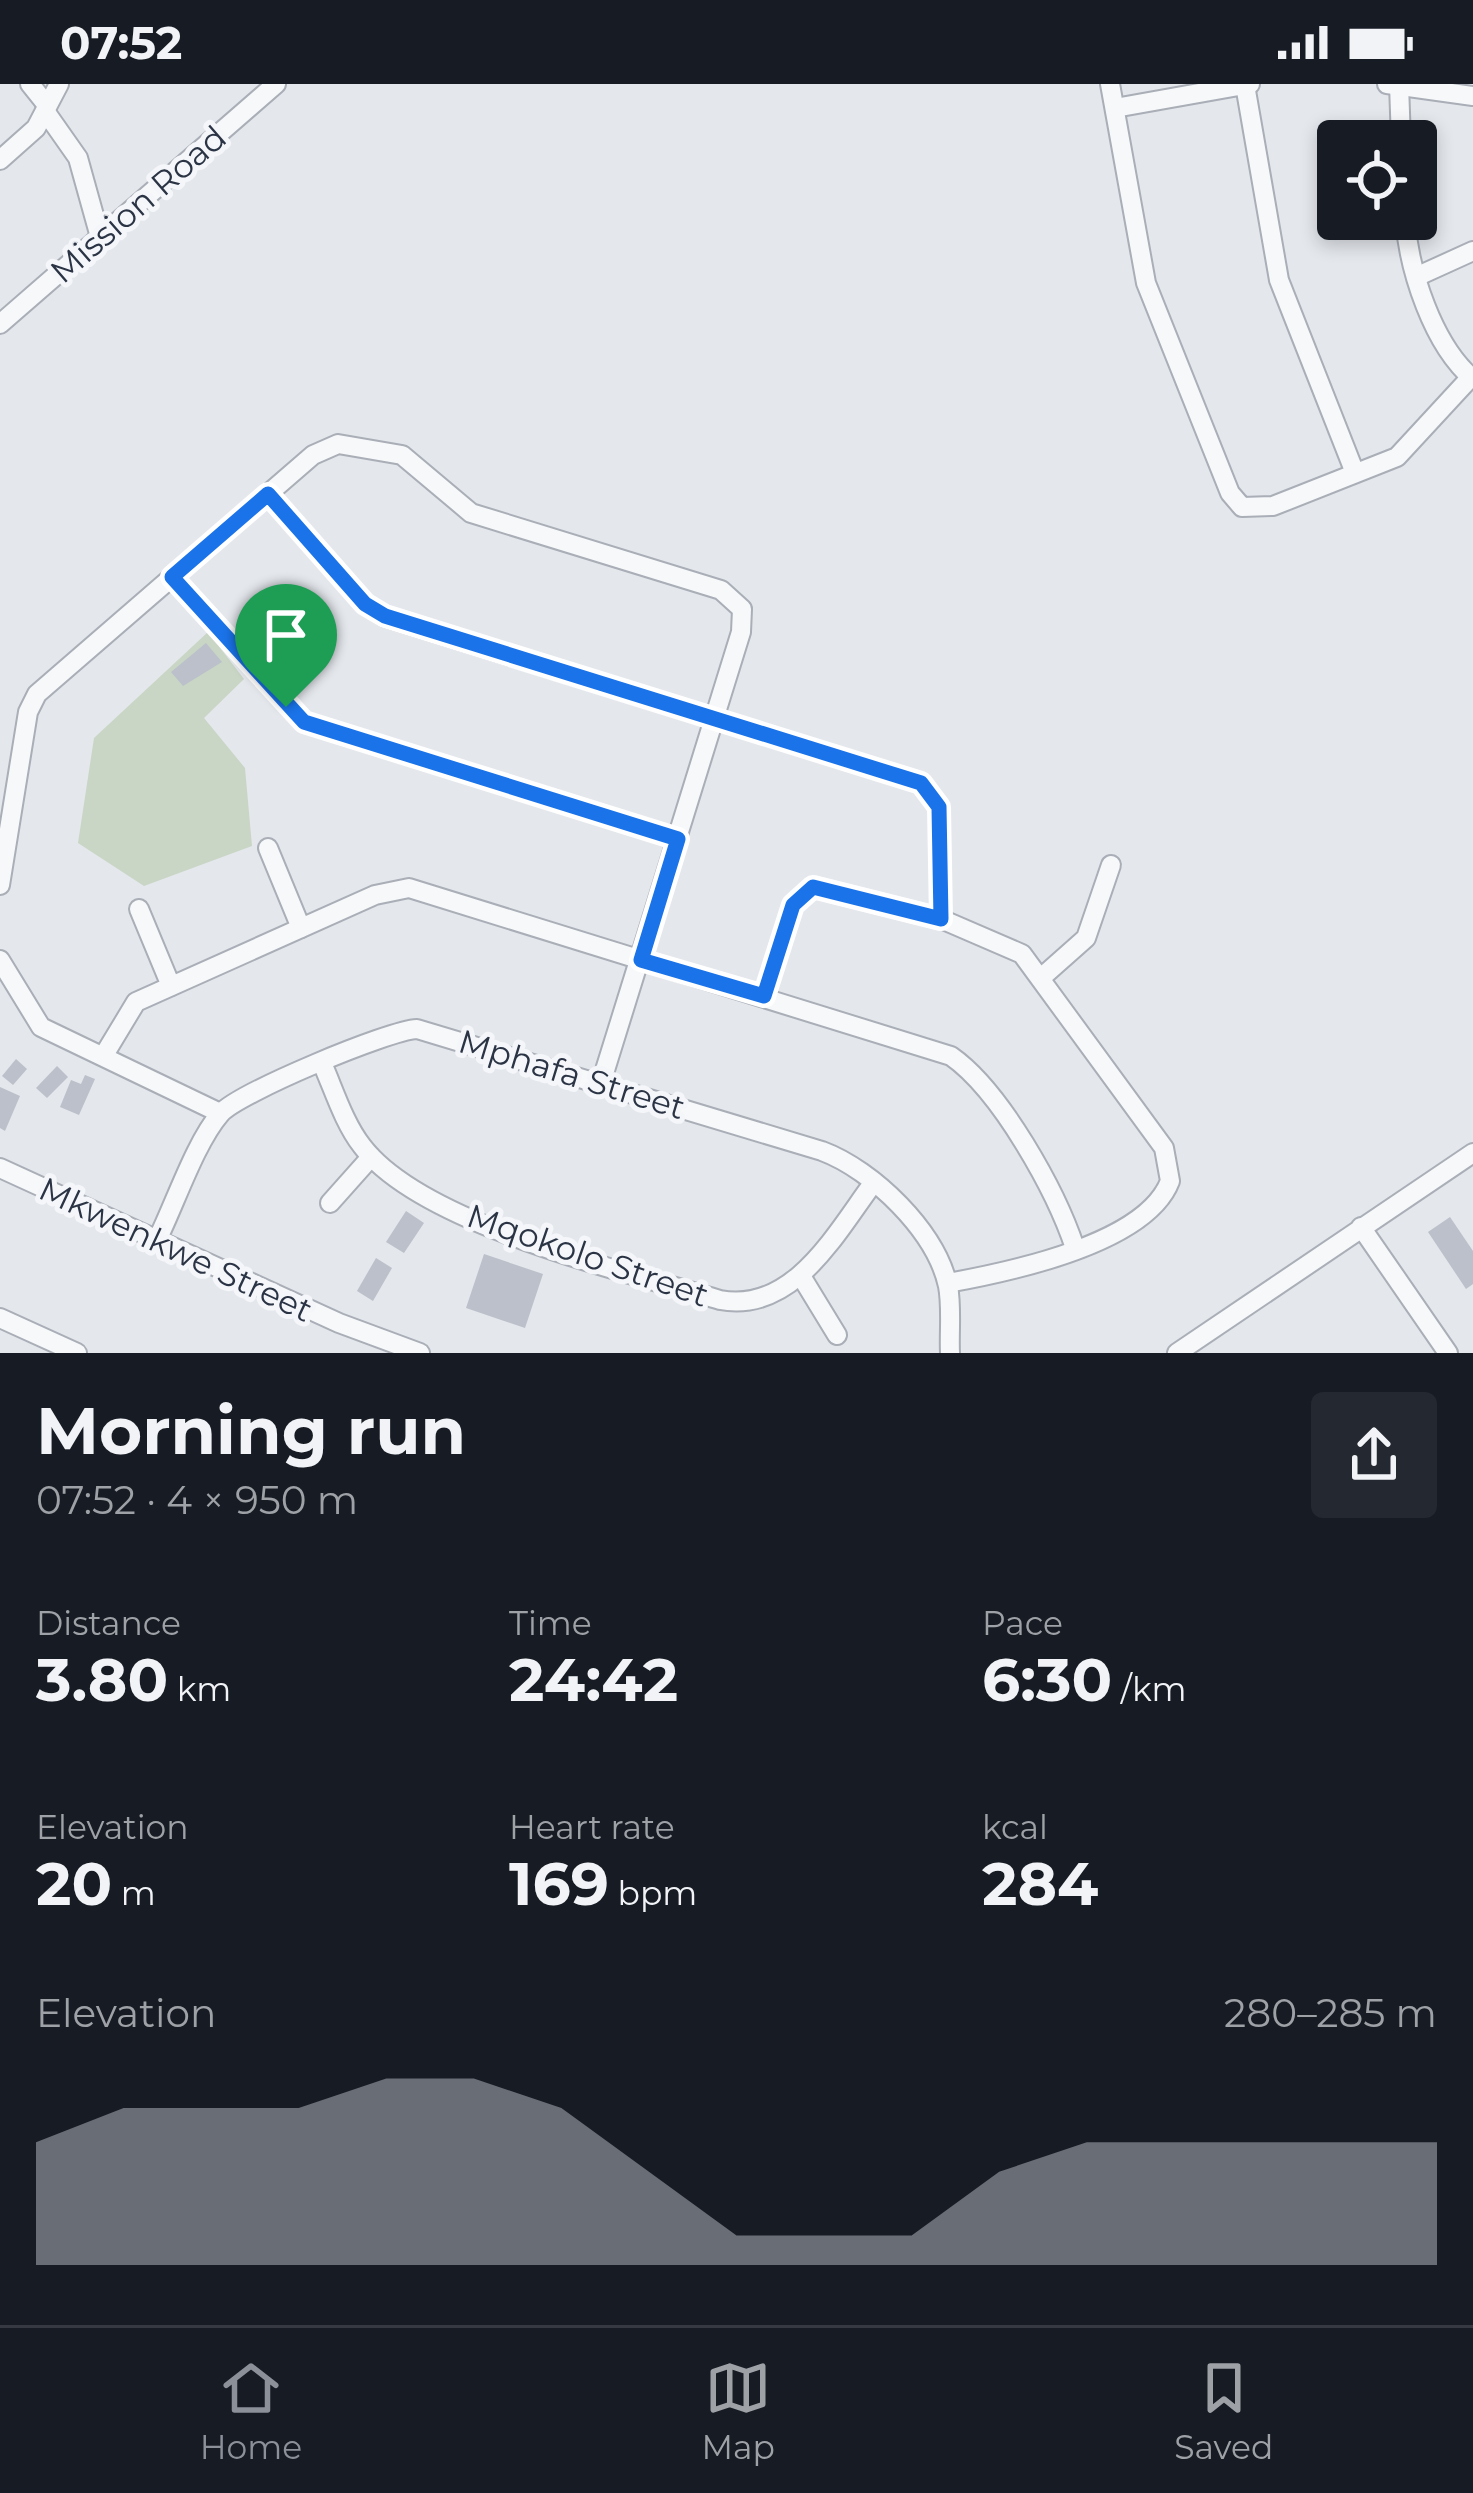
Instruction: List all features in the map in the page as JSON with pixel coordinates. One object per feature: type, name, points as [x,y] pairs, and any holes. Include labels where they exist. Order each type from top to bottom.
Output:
[{"type":"street","points":[[30,84],[79,158],[100,237]]},
{"type":"street","points":[[0,160],[34,130],[59,84]]},
{"type":"street","name":"Mission Road","points":[[0,324],[276,84]]},
{"type":"street","points":[[1110,84],[1146,283],[1234,501],[1262,509],[1411,447],[1471,379],[1440,334],[1410,240]]},
{"type":"street","points":[[1114,108],[1248,84],[1280,280],[1355,473]]},
{"type":"street","points":[[1387,84],[1473,96]]},
{"type":"street","points":[[1399,84],[1400,120]]},
{"type":"street","points":[[1418,276],[1473,251]]},
{"type":"street","points":[[0,885],[28,712],[37,694],[313,455],[338,444],[403,454],[471,513],[721,590],[742,609],[741,632],[601,1083]]},
{"type":"street","points":[[268,494],[372,610],[929,789],[940,816],[941,919]]},
{"type":"street","points":[[172,577],[304,722],[678,839]]},
{"type":"street","points":[[0,754],[21,758]]},
{"type":"street","points":[[268,848],[302,928]]},
{"type":"street","points":[[1042,977],[1086,938],[1111,865]]},
{"type":"street","points":[[764,996],[793,905],[813,887],[941,919],[1010,946],[1042,977],[1164,1148],[1171,1171],[1166,1192],[1148,1214],[1075,1248],[948,1283]]},
{"type":"street","points":[[104,1055],[129,1007],[388,890],[409,888],[921,1045],[962,1064],[1048,1180],[1075,1248]]},
{"type":"street","points":[[139,909],[171,986]]},
{"type":"street","points":[[0,960],[6,985],[41,1027],[220,1113],[157,1240]]},
{"type":"street","name":"Mphafa Street","points":[[220,1113],[395,1032],[417,1029],[822,1151],[856,1166],[918,1230],[948,1283],[950,1353]]},
{"type":"street","name":"Mqokolo Street","points":[[322,1064],[356,1137],[371,1157],[481,1226],[720,1300],[746,1301],[801,1276],[874,1182]]},
{"type":"street","points":[[1177,1353],[1473,1153]]},
{"type":"street","points":[[330,1203],[371,1157]]},
{"type":"street","name":"Mkwenkwe Street","points":[[0,1168],[339,1323],[420,1353]]},
{"type":"street","points":[[1361,1228],[1448,1353]]},
{"type":"street","points":[[801,1276],[837,1335]]},
{"type":"street","points":[[0,1318],[77,1353]]},
{"type":"green space","points":[[208,632],[244,679],[204,718],[245,768],[252,846],[144,886],[78,843],[94,738]]},
{"type":"building","points":[[206,643],[222,662],[183,686],[171,672]]},
{"type":"building","points":[[16,1059],[27,1069],[13,1085],[2,1076]]},
{"type":"building","points":[[57,1066],[68,1077],[47,1098],[36,1088]]},
{"type":"building","points":[[85,1075],[95,1079],[79,1115],[60,1107],[71,1080],[81,1084]]},
{"type":"building","points":[[0,1087],[20,1096],[5,1131],[0,1128]]},
{"type":"building","points":[[406,1211],[424,1223],[404,1253],[386,1242]]},
{"type":"building","points":[[1450,1217],[1473,1251],[1473,1284],[1466,1289],[1428,1232]]},
{"type":"building","points":[[484,1254],[543,1274],[525,1328],[466,1308]]},
{"type":"building","points":[[376,1258],[392,1268],[373,1301],[357,1291]]},
{"type":"route","points":[[268,494],[365,604],[385,616],[921,783],[939,807],[941,919],[813,887],[793,905],[764,996],[641,960],[678,839],[316,727],[286,707],[172,577],[268,494]]}]
